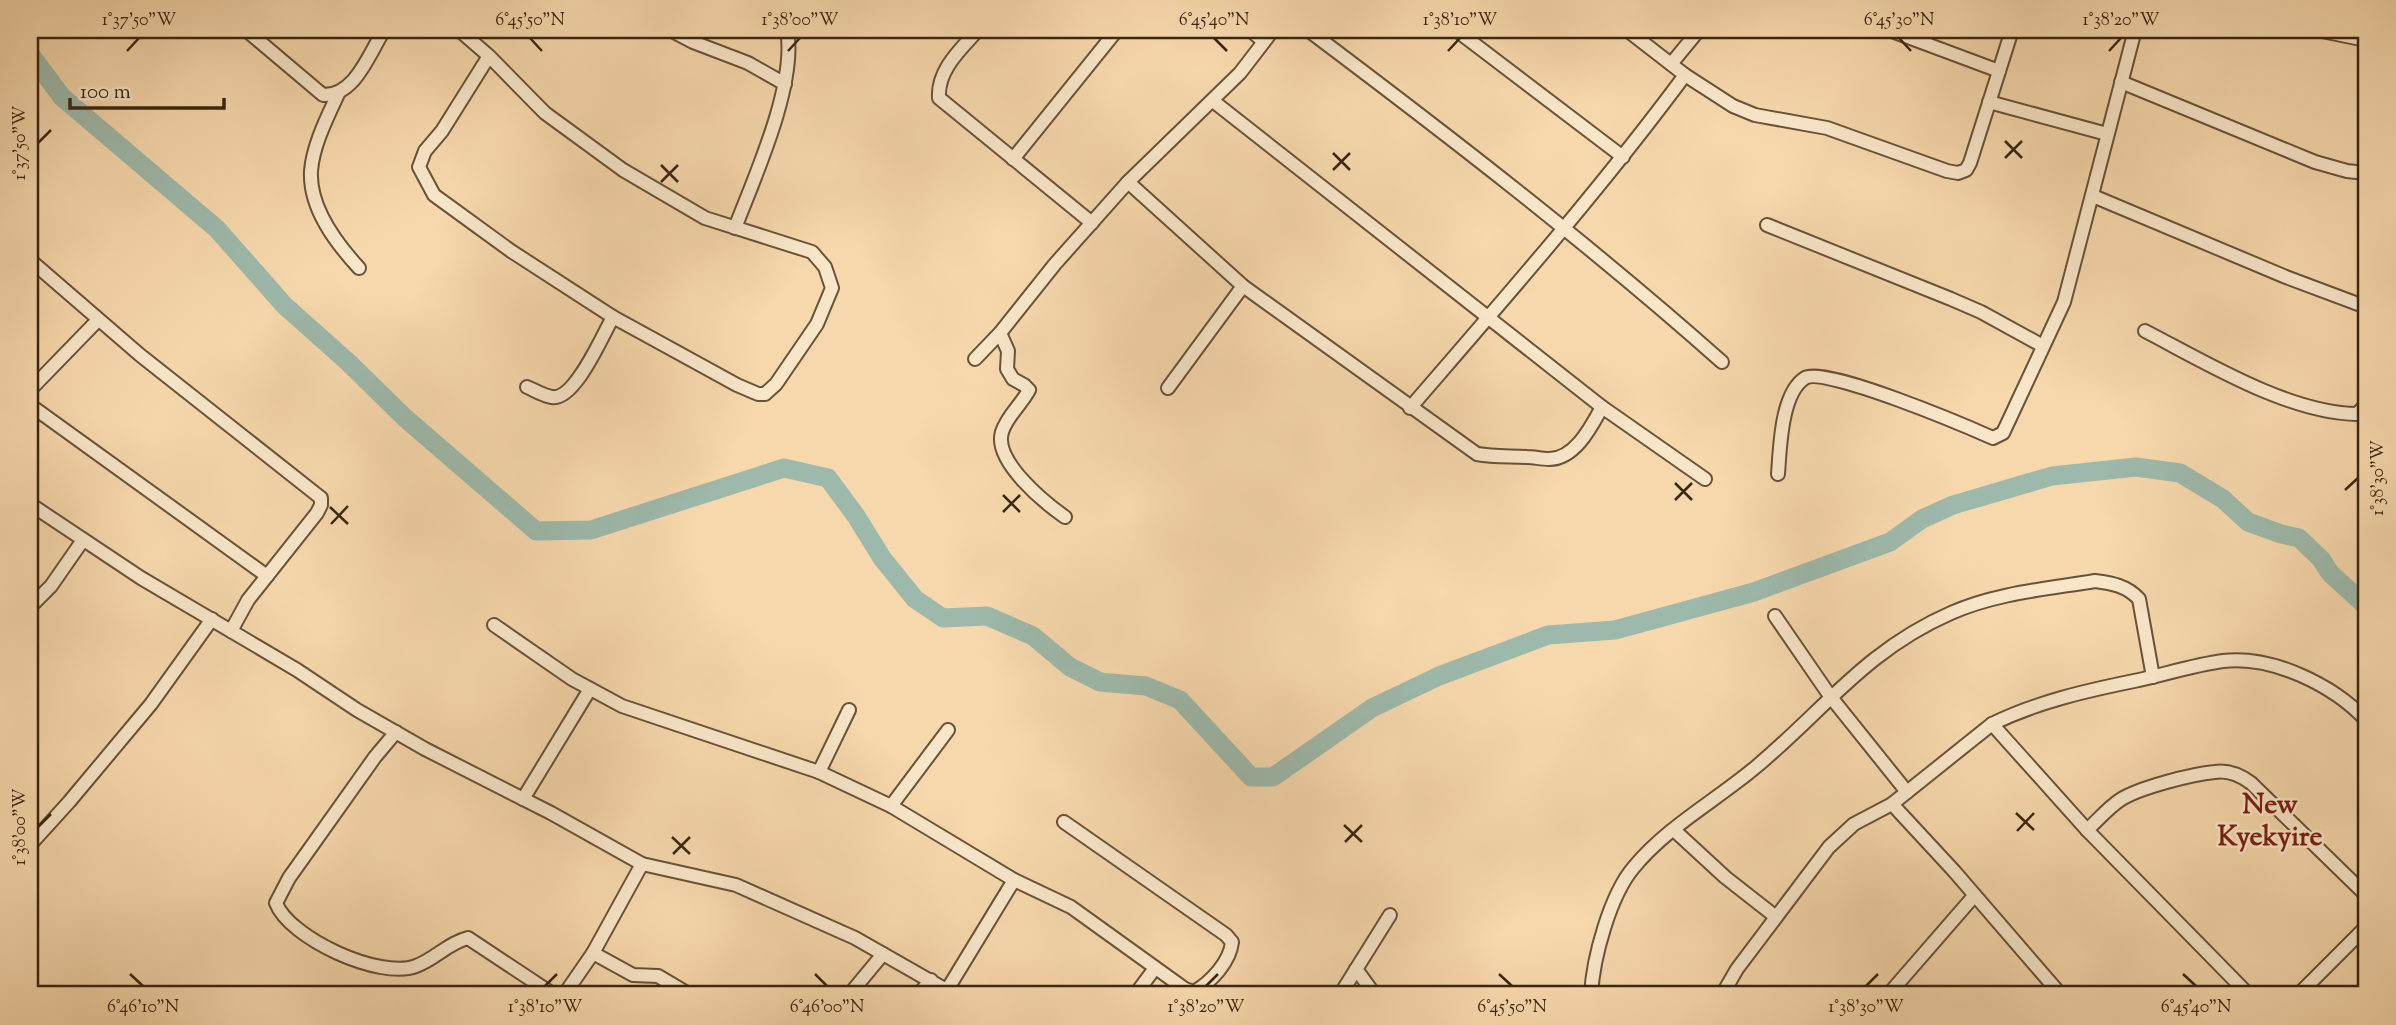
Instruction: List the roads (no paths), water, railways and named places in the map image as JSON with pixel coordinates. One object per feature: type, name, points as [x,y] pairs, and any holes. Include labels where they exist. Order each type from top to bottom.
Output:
[{"type":"street","points":[[246,30],[323,95],[338,94]]},
{"type":"street","points":[[359,268],[343,251],[324,222],[315,197],[311,173],[324,126],[338,94],[353,80],[383,30]]},
{"type":"street","points":[[459,30],[489,56],[545,113],[623,170],[705,218],[812,252],[825,268],[832,288],[817,324],[776,384],[765,394],[758,394],[737,385],[613,317],[511,251],[434,195],[419,167],[425,151],[442,131],[489,56]]},
{"type":"street","points":[[670,30],[748,63],[785,84]]},
{"type":"street","points":[[735,228],[764,151],[785,84],[790,45],[787,30]]},
{"type":"street","points":[[978,30],[951,60],[938,89],[939,98],[1092,223]]},
{"type":"street","points":[[1013,159],[1117,30]]},
{"type":"street","points":[[1250,30],[1263,41]]},
{"type":"street","points":[[975,359],[1128,181],[1240,73],[1273,30]]},
{"type":"street","points":[[1308,30],[1452,138],[1564,227],[1721,362]]},
{"type":"street","points":[[1456,30],[1623,158]]},
{"type":"street","points":[[1627,30],[1685,75],[1733,106],[1755,115],[1828,128],[1958,173],[1966,170],[1970,163],[2012,30]]},
{"type":"street","points":[[1671,64],[1699,30]]},
{"type":"street","points":[[1889,30],[1999,71]]},
{"type":"street","points":[[1778,474],[1785,415],[1793,390],[1805,378],[1817,375],[1858,387],[1997,438],[2007,427],[2064,302],[2135,30]]},
{"type":"street","points":[[2317,30],[2366,40]]},
{"type":"street","points":[[1410,408],[1623,158],[1685,75]]},
{"type":"street","points":[[2121,82],[2315,162],[2366,173]]},
{"type":"street","points":[[1213,101],[1602,407],[1705,479]]},
{"type":"street","points":[[1989,102],[2107,134]]},
{"type":"street","points":[[1128,181],[1242,286],[1477,454],[1500,458],[1528,456],[1551,460],[1565,455],[1589,431],[1602,407]]},
{"type":"street","points":[[2093,196],[2286,277],[2366,307]]},
{"type":"street","points":[[1767,225],[1981,312],[2043,346]]},
{"type":"street","points":[[30,260],[140,355],[321,498],[317,513],[248,600],[232,631]]},
{"type":"street","points":[[1168,388],[1242,286]]},
{"type":"street","points":[[527,387],[553,398],[564,395],[585,368],[613,317]]},
{"type":"street","points":[[30,390],[98,320]]},
{"type":"street","points":[[2145,331],[2237,379],[2299,403],[2347,414],[2357,414],[2366,405]]},
{"type":"street","points":[[1000,333],[1008,351],[1007,369],[1013,379],[1028,390],[1001,433],[1001,448],[1007,460],[1043,501],[1065,517]]},
{"type":"street","points":[[30,405],[267,576]]},
{"type":"street","points":[[30,504],[83,540],[396,733],[642,864],[736,885],[855,938],[951,992],[1014,880]]},
{"type":"street","points":[[30,607],[51,586],[83,540]]},
{"type":"street","points":[[1591,995],[1591,979],[1616,893],[1633,867],[1674,830],[1758,766],[1830,696],[1888,647],[1951,612],[1989,599],[2095,581],[2122,586],[2140,599],[2153,677]]},
{"type":"street","points":[[1775,616],[1830,696],[1907,792]]},
{"type":"street","points":[[30,845],[150,704],[212,619]]},
{"type":"street","points":[[494,625],[590,689],[634,710],[819,772],[891,806],[1014,880],[1071,906],[1185,989],[1194,992],[1206,985],[1232,951],[1232,942],[1226,935],[1064,822]]},
{"type":"street","points":[[1722,995],[1737,970],[1829,847],[1854,824],[1892,804],[1992,724],[2068,694],[2224,661],[2260,663],[2288,670],[2315,682],[2359,712],[2366,720]]},
{"type":"street","points":[[523,799],[590,689]]},
{"type":"street","points":[[819,772],[849,710]]},
{"type":"street","points":[[1992,724],[2087,830],[2249,995]]},
{"type":"street","points":[[891,806],[948,730]]},
{"type":"street","points":[[396,733],[375,757],[289,878],[276,903],[280,915],[290,925],[344,957],[387,968],[415,967],[459,940],[468,938],[554,995]]},
{"type":"street","points":[[2087,830],[2128,795],[2216,772],[2241,775],[2366,895]]},
{"type":"street","points":[[1892,804],[2061,995]]},
{"type":"street","points":[[1674,830],[1776,917]]},
{"type":"street","points":[[564,995],[593,953],[642,864]]},
{"type":"street","points":[[1888,995],[1974,897]]},
{"type":"street","points":[[1340,995],[1390,915]]},
{"type":"street","points":[[2298,995],[2366,927]]},
{"type":"street","points":[[593,953],[633,975],[658,976],[690,995]]},
{"type":"street","points":[[849,995],[883,954]]},
{"type":"street","points":[[1135,995],[1155,968]]},
{"type":"street","points":[[1356,969],[1375,995]]},
{"type":"street","points":[[918,995],[931,980]]},
{"type":"waterway","points":[[30,54],[62,97],[217,229],[284,305],[404,417],[536,531],[591,530],[784,468],[828,478],[882,558],[915,599],[943,618],[987,616],[1033,636],[1070,667],[1100,682],[1146,686],[1180,700],[1251,777],[1273,777],[1372,708],[1439,676],[1548,635],[1615,630],[1754,592],[1890,542],[1922,519],[1953,505],[2052,476],[2136,467],[2180,473],[2223,499],[2248,522],[2299,538],[2321,559],[2330,573],[2366,606]]},
{"type":"district","name":"New Kyekyire","points":[[2270,819]]}]
